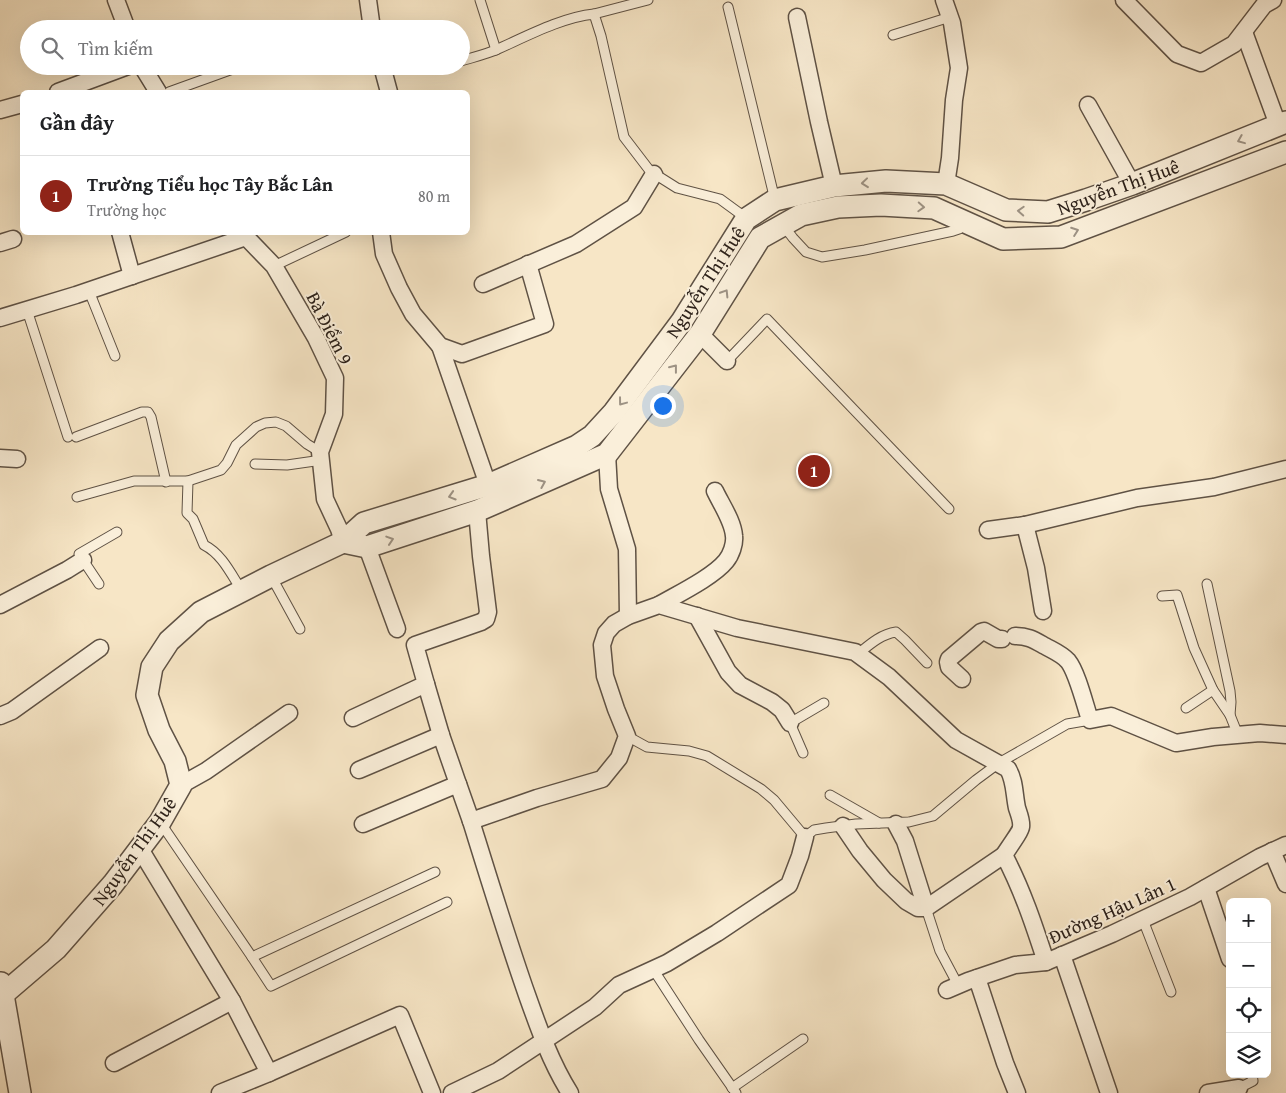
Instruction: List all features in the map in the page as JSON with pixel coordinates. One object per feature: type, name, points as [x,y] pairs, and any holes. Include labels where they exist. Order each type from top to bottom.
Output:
[{"type":"street","points":[[116,0],[124,20]]},
{"type":"street","points":[[368,0],[371,20]]},
{"type":"street","points":[[944,0],[952,23],[959,68],[946,184]]},
{"type":"street","points":[[1124,0],[1177,54],[1201,63],[1239,38],[1257,5],[1264,5],[1273,0]]},
{"type":"street","points":[[797,17],[834,186]]},
{"type":"street","points":[[1239,38],[1282,124]]},
{"type":"street","points":[[63,90],[104,75]]},
{"type":"street","points":[[148,75],[157,90]]},
{"type":"street","points":[[384,75],[388,90]]},
{"type":"street","points":[[0,110],[20,105]]},
{"type":"street","points":[[1088,105],[1132,184]]},
{"type":"street","name":"Nguyễn Thị Huê","points":[[1,991],[56,949],[113,884],[160,822],[181,785],[175,761],[159,730],[147,695],[152,667],[169,641],[201,612],[343,542],[364,523],[488,485],[577,446],[592,436],[614,412],[682,321],[746,218],[776,200],[834,186],[886,181],[946,184],[1006,210],[1048,212],[1132,184],[1282,124]]},
{"type":"street","name":"Nguyễn Thị Huê","points":[[343,542],[367,547],[477,511],[607,454],[700,334],[760,238],[801,215],[838,207],[881,205],[934,208],[1003,239],[1061,236],[1286,152]]},
{"type":"street","points":[[483,284],[576,244],[634,207],[654,174]]},
{"type":"street","points":[[121,235],[132,276]]},
{"type":"street","points":[[0,318],[89,291],[244,235]]},
{"type":"street","name":"Bà Điểm 9","points":[[244,235],[274,266],[316,338],[335,378],[334,414],[321,456],[325,498],[343,542]]},
{"type":"street","points":[[381,235],[384,254],[398,288],[413,314],[440,346],[488,485]]},
{"type":"street","points":[[440,346],[462,354],[545,324],[528,264]]},
{"type":"street","points":[[682,321],[700,334],[727,361]]},
{"type":"street","points":[[607,454],[609,489],[627,549],[628,616]]},
{"type":"street","points":[[0,458],[18,459]]},
{"type":"street","points":[[988,530],[1025,525],[1137,498],[1214,487],[1286,469]]},
{"type":"street","points":[[471,821],[537,798],[602,779],[619,758],[627,736],[605,676],[602,645],[606,632],[614,624],[628,616],[658,605],[716,570],[727,560],[733,549],[735,537],[731,524],[714,491]]},
{"type":"street","points":[[477,511],[488,612],[486,619],[415,645],[442,735],[521,977],[544,1041],[570,1093]]},
{"type":"street","points":[[1025,525],[1036,568],[1043,611]]},
{"type":"street","points":[[367,547],[397,629]]},
{"type":"street","points":[[0,604],[83,560]]},
{"type":"street","points":[[658,605],[737,628],[855,652],[889,677],[956,740],[1008,768],[1015,788],[1022,826],[1004,855],[926,908],[918,908],[906,901],[884,880],[843,826]]},
{"type":"street","points":[[697,616],[728,672],[740,685],[772,702],[782,710],[790,723]]},
{"type":"street","points":[[962,679],[949,667],[948,662],[981,632],[984,631],[998,638],[1027,637],[1057,652],[1069,662],[1074,670],[1090,720],[1111,716],[1176,744],[1213,737],[1260,733],[1286,735]]},
{"type":"street","points":[[0,716],[12,710],[100,648]]},
{"type":"street","points":[[353,718],[426,684]]},
{"type":"street","points":[[181,785],[206,772],[289,713]]},
{"type":"street","points":[[359,770],[442,735]]},
{"type":"street","points":[[363,824],[458,784]]},
{"type":"street","points":[[896,824],[906,841],[926,908]]},
{"type":"street","points":[[452,1093],[498,1071],[595,1007],[619,985],[667,963],[718,933],[789,886],[805,837]]},
{"type":"street","points":[[1279,848],[1286,884]]},
{"type":"street","name":"Đường Hậu Lân 1","points":[[953,988],[1015,966],[1046,962],[1143,920],[1190,897],[1279,848]]},
{"type":"street","points":[[140,849],[232,1001],[269,1073]]},
{"type":"street","points":[[1004,855],[1016,879],[1046,962]]},
{"type":"street","points":[[1206,888],[1226,947]]},
{"type":"street","points":[[1062,955],[1109,1093]]},
{"type":"street","points":[[977,978],[1016,1093]]},
{"type":"street","points":[[1,991],[20,1093]]},
{"type":"street","points":[[114,1063],[232,1001]]},
{"type":"street","points":[[220,1093],[400,1015],[432,1093]]},
{"type":"street","points":[[1208,1093],[1239,1088]]},
{"type":"lane","points":[[480,0],[496,50]]},
{"type":"lane","points":[[470,58],[496,50],[540,30],[583,15],[648,0]]},
{"type":"lane","points":[[728,7],[776,200]]},
{"type":"lane","points":[[594,14],[601,36],[624,137],[650,172],[677,188],[720,199],[746,218]]},
{"type":"lane","points":[[893,35],[950,17]]},
{"type":"lane","points":[[175,90],[216,75]]},
{"type":"lane","points":[[783,225],[792,238],[806,252],[822,257],[953,232],[966,222]]},
{"type":"lane","points":[[274,266],[340,235]]},
{"type":"lane","points":[[89,291],[115,356]]},
{"type":"lane","points":[[27,310],[72,437],[142,412],[148,412],[151,417],[166,482]]},
{"type":"lane","points":[[727,361],[767,318],[950,509]]},
{"type":"lane","points":[[77,497],[134,481],[188,481],[221,470],[227,464],[236,445],[256,427],[265,423],[276,422],[286,426],[321,456]]},
{"type":"lane","points":[[255,464],[287,464],[321,456]]},
{"type":"lane","points":[[188,481],[187,513],[193,519],[204,545],[211,548],[219,556],[242,591]]},
{"type":"lane","points":[[99,584],[79,554],[117,532]]},
{"type":"lane","points":[[271,576],[300,629]]},
{"type":"lane","points":[[1207,584],[1230,691],[1230,715]]},
{"type":"lane","points":[[1162,596],[1177,595],[1194,648],[1213,690],[1230,715],[1238,735]]},
{"type":"lane","points":[[858,654],[875,640],[896,632],[927,663]]},
{"type":"lane","points":[[1186,708],[1213,690]]},
{"type":"lane","points":[[802,753],[790,723],[824,703]]},
{"type":"lane","points":[[627,736],[647,747],[690,751],[707,756],[761,789],[774,800],[805,837],[814,830],[856,824],[896,824],[933,816],[976,780],[1000,763],[1067,724],[1090,720]]},
{"type":"lane","points":[[830,795],[879,824]]},
{"type":"lane","points":[[160,822],[271,986],[447,902]]},
{"type":"lane","points":[[252,957],[435,872]]},
{"type":"lane","points":[[926,908],[953,988]]},
{"type":"lane","points":[[1143,920],[1171,992]]},
{"type":"lane","points":[[653,969],[734,1090],[803,1039]]},
{"type":"lane","points":[[1239,1088],[1253,1082],[1252,1078]]},
{"type":"place","name":"Trường Tiểu học Tây Bắc Lân","points":[[814,471]]}]
